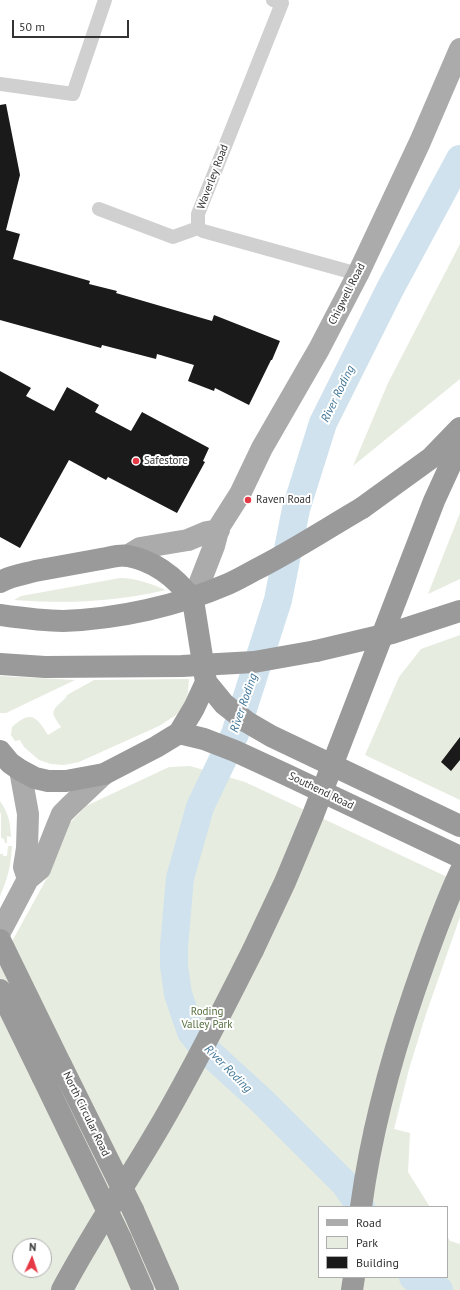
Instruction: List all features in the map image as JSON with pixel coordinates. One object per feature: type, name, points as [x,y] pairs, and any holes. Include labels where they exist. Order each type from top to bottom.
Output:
[{"type":"highway","points":[[0,615],[31,619],[70,620],[126,615],[167,605],[228,584],[278,558],[362,508],[431,458],[460,428]]},
{"type":"highway","points":[[62,1290],[186,1080],[253,950],[285,882],[313,815],[434,501],[460,444]]},
{"type":"highway","points":[[1,581],[19,575],[69,564],[127,556],[149,563],[175,579],[193,600],[206,682],[224,704],[247,722],[270,736],[460,826]]},
{"type":"highway","points":[[0,664],[45,667],[175,666],[254,662],[294,656],[392,633],[459,611]]},
{"type":"highway","points":[[0,751],[10,763],[20,770],[35,778],[48,781],[66,780],[104,774],[156,747],[179,733],[194,708],[206,682]]},
{"type":"highway","name":"Southend Road","points":[[179,733],[204,739],[235,751],[460,857]]},
{"type":"highway","points":[[361,1206],[366,1171],[382,1099],[402,1027],[427,955],[460,872]]},
{"type":"highway","name":"North Circular Road","points":[[0,940],[133,1210],[168,1290]]},
{"type":"highway","name":"North Circular Road","points":[[0,990],[121,1239],[144,1290]]},
{"type":"highway","points":[[352,1290],[354,1278]]},
{"type":"main road","name":"Chigwell Road","points":[[193,600],[219,527],[240,494],[262,448],[319,349],[358,274],[420,142],[460,49]]},
{"type":"main road","points":[[127,556],[140,548],[182,541],[207,532],[219,530]]},
{"type":"main road","points":[[20,770],[28,814],[27,848],[24,867],[28,879]]},
{"type":"main road","points":[[0,932],[28,879],[40,869],[62,814],[104,774]]},
{"type":"street","points":[[0,84],[73,94],[105,0]]},
{"type":"street","name":"Waverley Road","points":[[198,228],[198,214],[282,3],[273,0]]},
{"type":"street","points":[[99,209],[172,237],[198,228],[358,274]]},
{"type":"green space","points":[[460,244],[460,379],[353,466],[388,383]]},
{"type":"green space","points":[[460,513],[460,579],[428,594]]},
{"type":"green space","points":[[120,578],[138,580],[166,590],[127,597],[90,601],[53,602],[14,600],[21,596]]},
{"type":"green space","points":[[460,635],[460,800],[365,755],[399,677],[421,649]]},
{"type":"green space","points":[[0,676],[75,680],[6,713],[0,713]]},
{"type":"green space","points":[[189,679],[188,693],[184,706],[176,715],[159,726],[79,762],[64,765],[51,764],[39,760],[24,747],[20,740],[15,741],[11,735],[12,727],[24,718],[29,717],[40,723],[48,735],[61,727],[54,716],[54,709],[66,698],[67,695],[94,680]]},
{"type":"green space","name":"Roding Valley Park","points":[[190,766],[245,782],[460,883],[460,917],[426,1014],[409,1069],[394,1129],[410,1133],[408,1172],[429,1206],[318,1206],[318,1278],[448,1278],[448,1238],[450,1241],[460,1244],[460,1290],[0,1290],[0,963],[47,878],[68,825],[86,806],[169,767]]},
{"type":"green space","points":[[0,801],[7,814],[9,822],[11,837],[7,836],[7,843],[5,843],[4,839],[1,838]]},
{"type":"green space","points":[[8,846],[12,846],[10,865],[0,896],[0,854],[7,856]]},
{"type":"building","points":[[6,104],[20,175],[6,230],[20,234],[13,259],[90,281],[89,284],[117,291],[116,293],[212,321],[214,315],[280,341],[249,405],[215,388],[214,391],[188,381],[194,365],[157,354],[156,359],[102,345],[101,348],[0,320],[0,105]]},
{"type":"building","points":[[0,371],[31,388],[26,396],[54,411],[67,387],[99,405],[95,412],[131,431],[142,412],[209,448],[203,461],[205,462],[177,513],[108,477],[106,480],[69,460],[20,548],[0,537]]},
{"type":"building","points":[[460,737],[460,760],[451,771],[441,762]]},
{"type":"waterway","name":"River Roding","points":[[360,1206],[344,1183],[262,1101],[203,1047],[191,1032],[178,994],[174,966],[174,946],[180,878],[200,807],[235,734],[278,600],[296,509],[323,423],[390,289],[460,159]]},
{"type":"waterway","name":"River Roding","points":[[414,1278],[428,1287],[439,1290]]},
{"type":"place","name":"Safestore","points":[[136,461]]},
{"type":"place","name":"Raven Road","points":[[248,500]]}]
